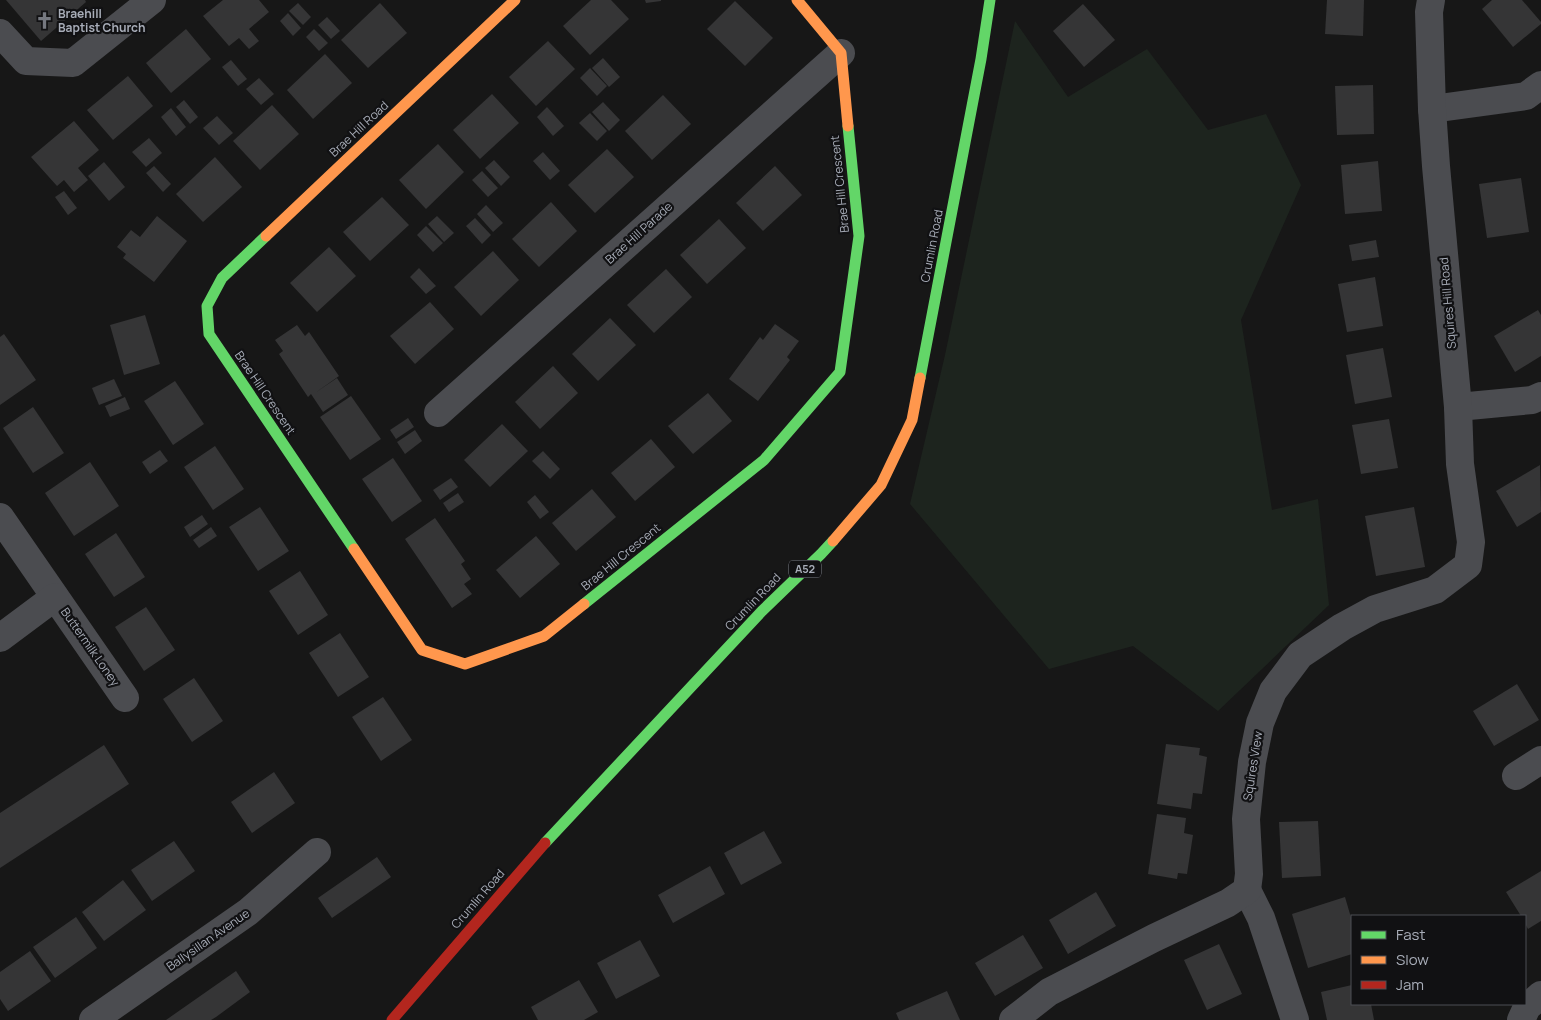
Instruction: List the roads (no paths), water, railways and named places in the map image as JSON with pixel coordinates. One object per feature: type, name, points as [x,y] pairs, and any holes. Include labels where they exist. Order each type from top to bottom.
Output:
[{"type":"street","points":[[0,33],[26,61],[73,63],[152,0]]},
{"type":"street","name":"Brae Hill Road","points":[[222,278],[515,0]]},
{"type":"street","points":[[797,0],[841,53]]},
{"type":"street","name":"Crumlin Road","points":[[392,1020],[535,854],[762,611],[820,554],[880,485],[912,420],[981,59],[990,0]]},
{"type":"street","name":"Squires Hill Road","points":[[1431,0],[1429,12],[1432,109],[1458,407],[1460,464],[1471,542],[1468,565],[1435,590]]},
{"type":"street","name":"Brae Hill Crescent","points":[[222,278],[208,306],[209,334],[422,650],[465,664],[536,639],[544,636],[764,460],[840,372],[859,236],[841,53]]},
{"type":"street","name":"Brae Hill Parade","points":[[438,412],[841,53]]},
{"type":"street","points":[[1432,109],[1526,96],[1541,84]]},
{"type":"street","points":[[1458,407],[1532,400],[1541,396]]},
{"type":"street","name":"Buttermilk Loney","points":[[0,517],[125,698]]},
{"type":"street","name":"Squires View","points":[[1247,890],[1249,874],[1246,819],[1252,762],[1260,723],[1273,691],[1300,655],[1342,627],[1375,609],[1435,590]]},
{"type":"street","name":"Buttermilk Loney","points":[[0,638],[55,597]]},
{"type":"street","points":[[1516,776],[1541,760]]},
{"type":"street","name":"Ballysillan Avenue","points":[[93,1020],[248,912],[317,852]]},
{"type":"street","points":[[1013,1020],[1049,992],[1154,938],[1228,904],[1247,890],[1261,918],[1295,1020]]},
{"type":"street","points":[[1521,1020],[1527,1008],[1541,995]]},
{"type":"place","name":"Braehill Baptist Church","points":[[44,21]]}]
